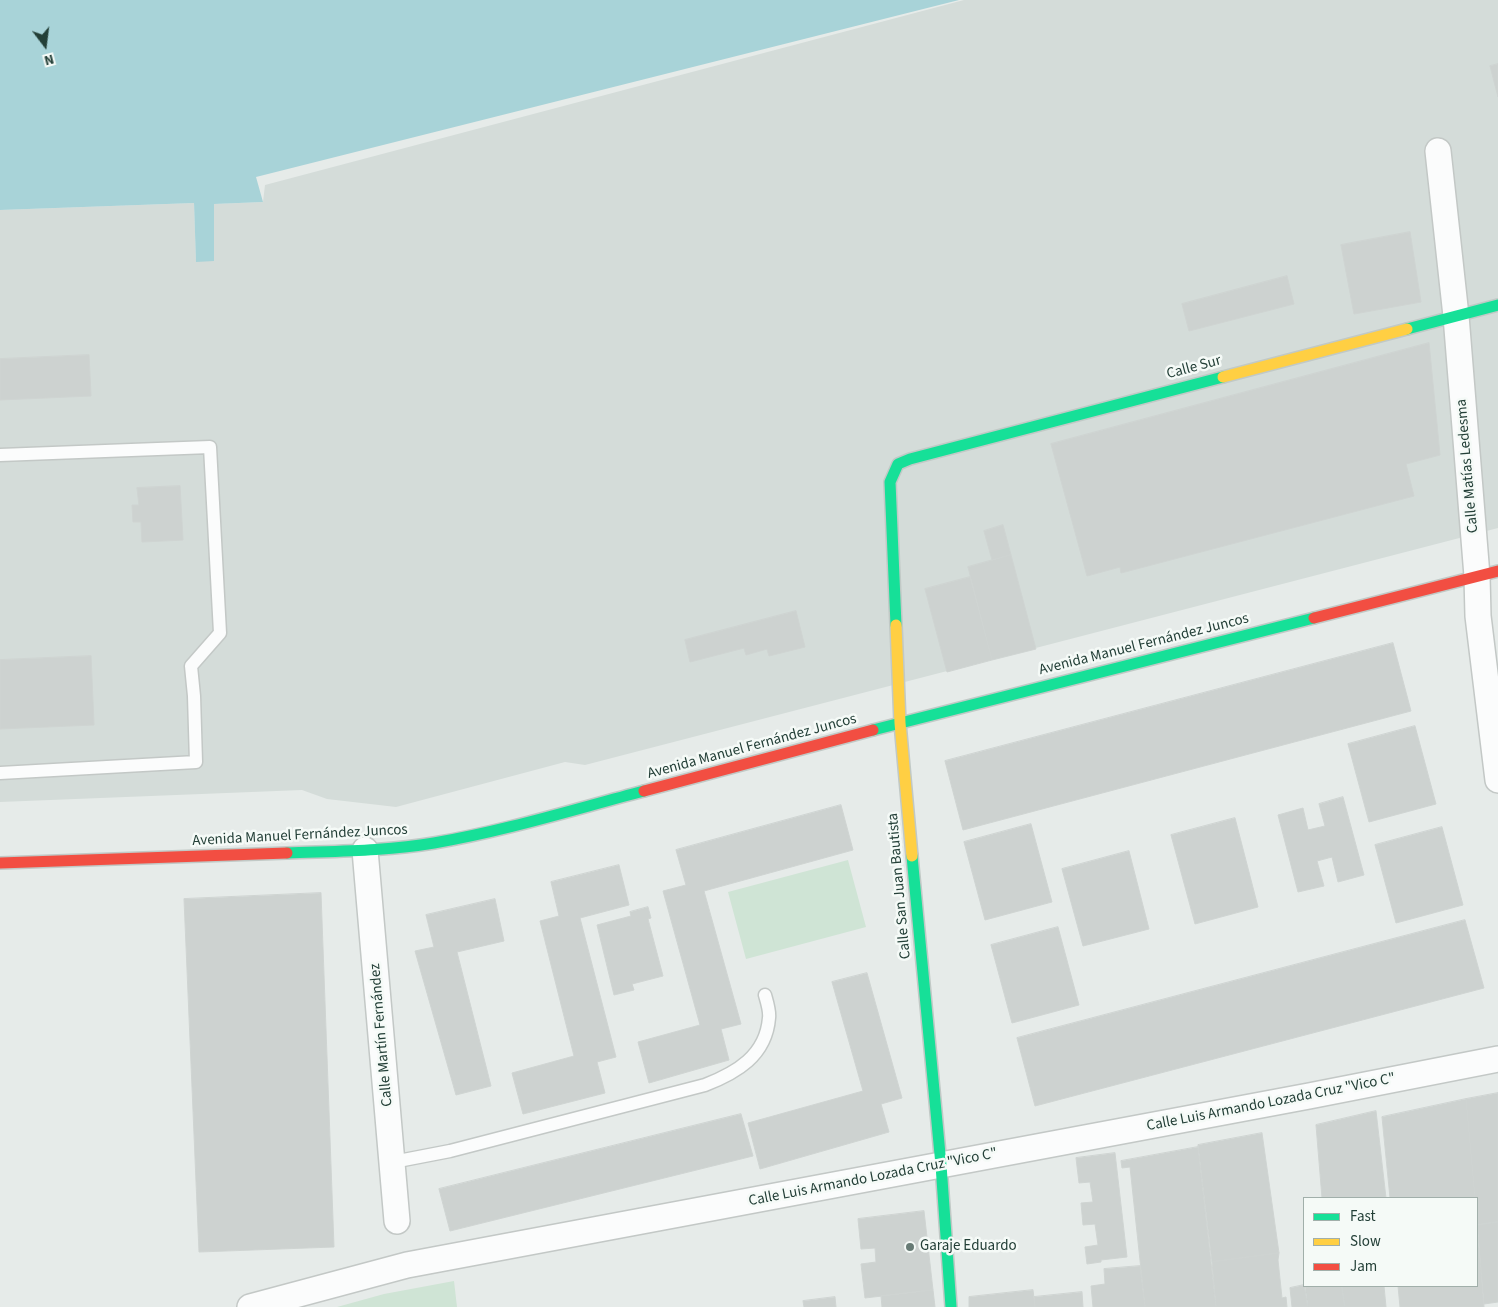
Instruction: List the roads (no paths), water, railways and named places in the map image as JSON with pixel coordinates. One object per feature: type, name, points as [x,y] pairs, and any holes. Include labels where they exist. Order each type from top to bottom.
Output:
[{"type":"main road","name":"Calle Sur","points":[[898,464],[910,459],[1003,434],[1498,305]]},
{"type":"main road","name":"Calle San Juan Bautista","points":[[898,464],[890,482],[900,723],[941,1165],[952,1307]]},
{"type":"main road","name":"Avenida Manuel Fernández Juncos","points":[[0,863],[365,850],[433,843],[500,828],[900,723],[1488,574]]},
{"type":"street","name":"Calle Matías Ledesma","points":[[1438,151],[1488,574],[1478,616],[1498,780]]},
{"type":"street","name":"Calle Martín Fernández","points":[[365,850],[397,1221]]},
{"type":"street","name":"Calle Luis Armando Lozada Cruz \"Vico C\"","points":[[250,1307],[407,1265],[1498,1059]]},
{"type":"lane","points":[[0,456],[210,447],[220,633],[191,666],[196,762],[0,773]]},
{"type":"lane","points":[[393,1162],[450,1151],[705,1085],[724,1078],[739,1069],[753,1056],[764,1040],[770,1017],[765,995]]},
{"type":"water","points":[[0,0],[959,0],[256,177],[263,202],[214,204],[214,261],[196,262],[194,203],[0,210]]},
{"type":"place","name":"Garaje Eduardo","points":[[910,1247]]}]
